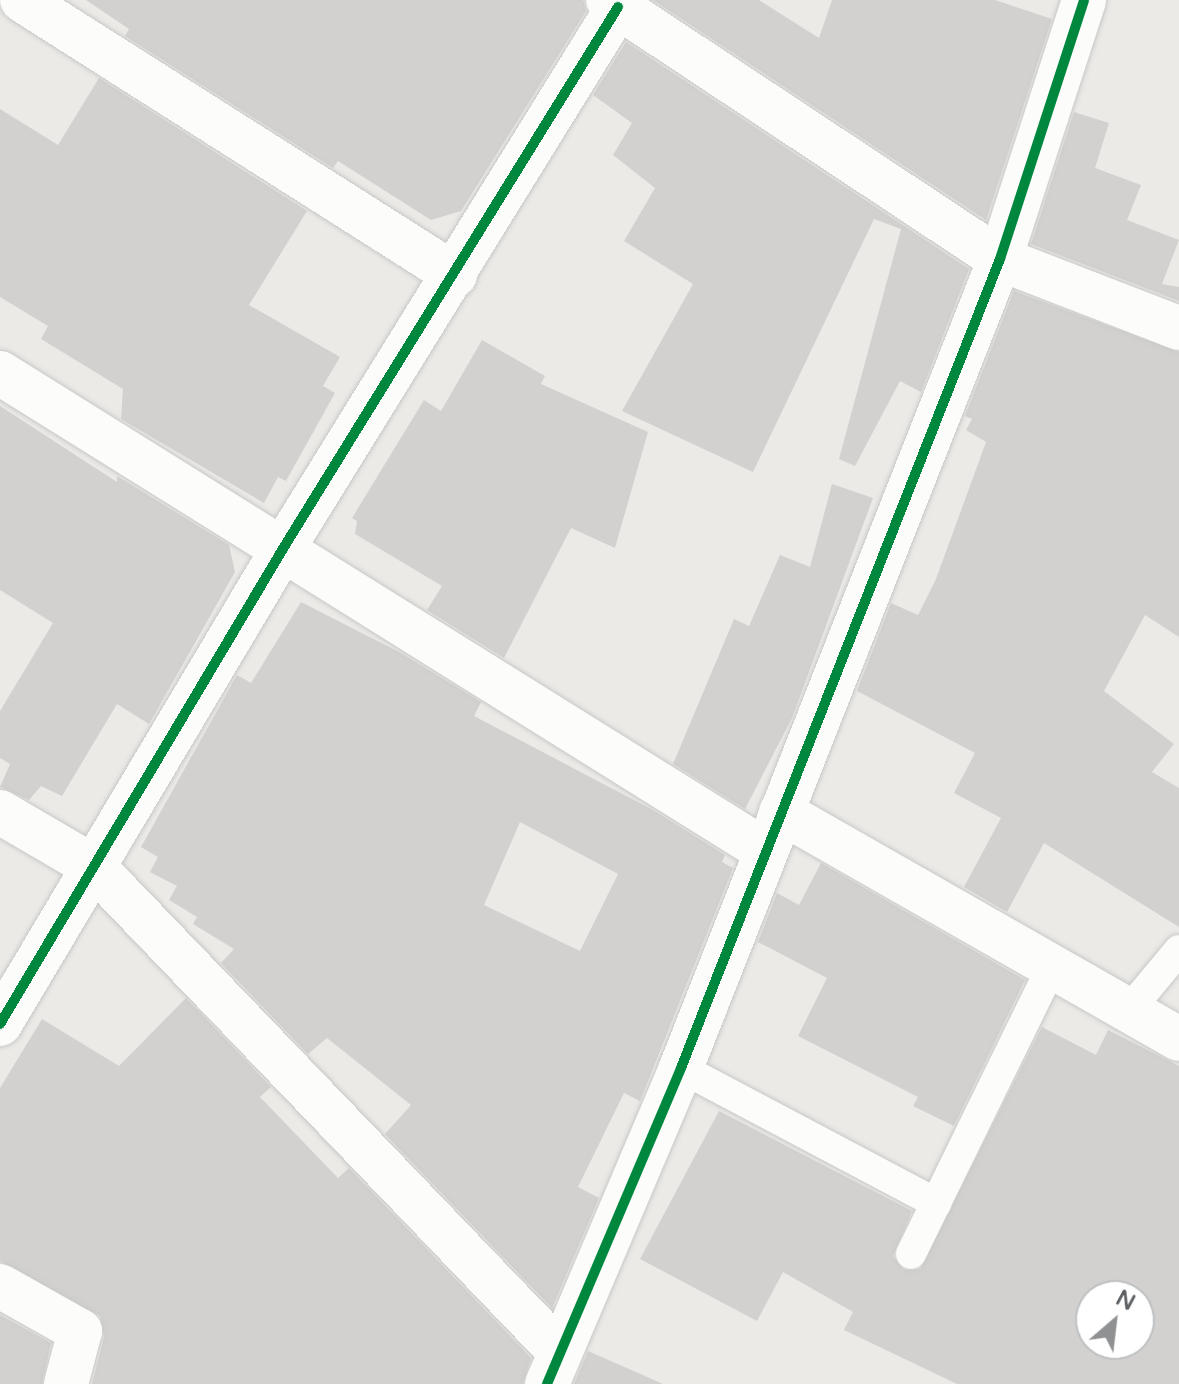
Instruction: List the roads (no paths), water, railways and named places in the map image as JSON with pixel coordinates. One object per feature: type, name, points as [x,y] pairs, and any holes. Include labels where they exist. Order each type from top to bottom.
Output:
[{"type":"street","points":[[22,0],[455,275]]},
{"type":"street","points":[[0,812],[94,867],[553,1368],[681,1068],[1000,259],[1084,0]]},
{"type":"street","points":[[0,1024],[284,547],[455,275],[613,3],[1000,259],[1179,328]]},
{"type":"street","points":[[0,373],[284,547],[774,832],[1052,966],[1179,1039]]},
{"type":"street","points":[[0,1286],[80,1331],[66,1384]]},
{"type":"lane","points":[[1129,1010],[1179,950]]},
{"type":"lane","points":[[911,1254],[1052,966]]},
{"type":"lane","points":[[681,1068],[936,1203]]}]
